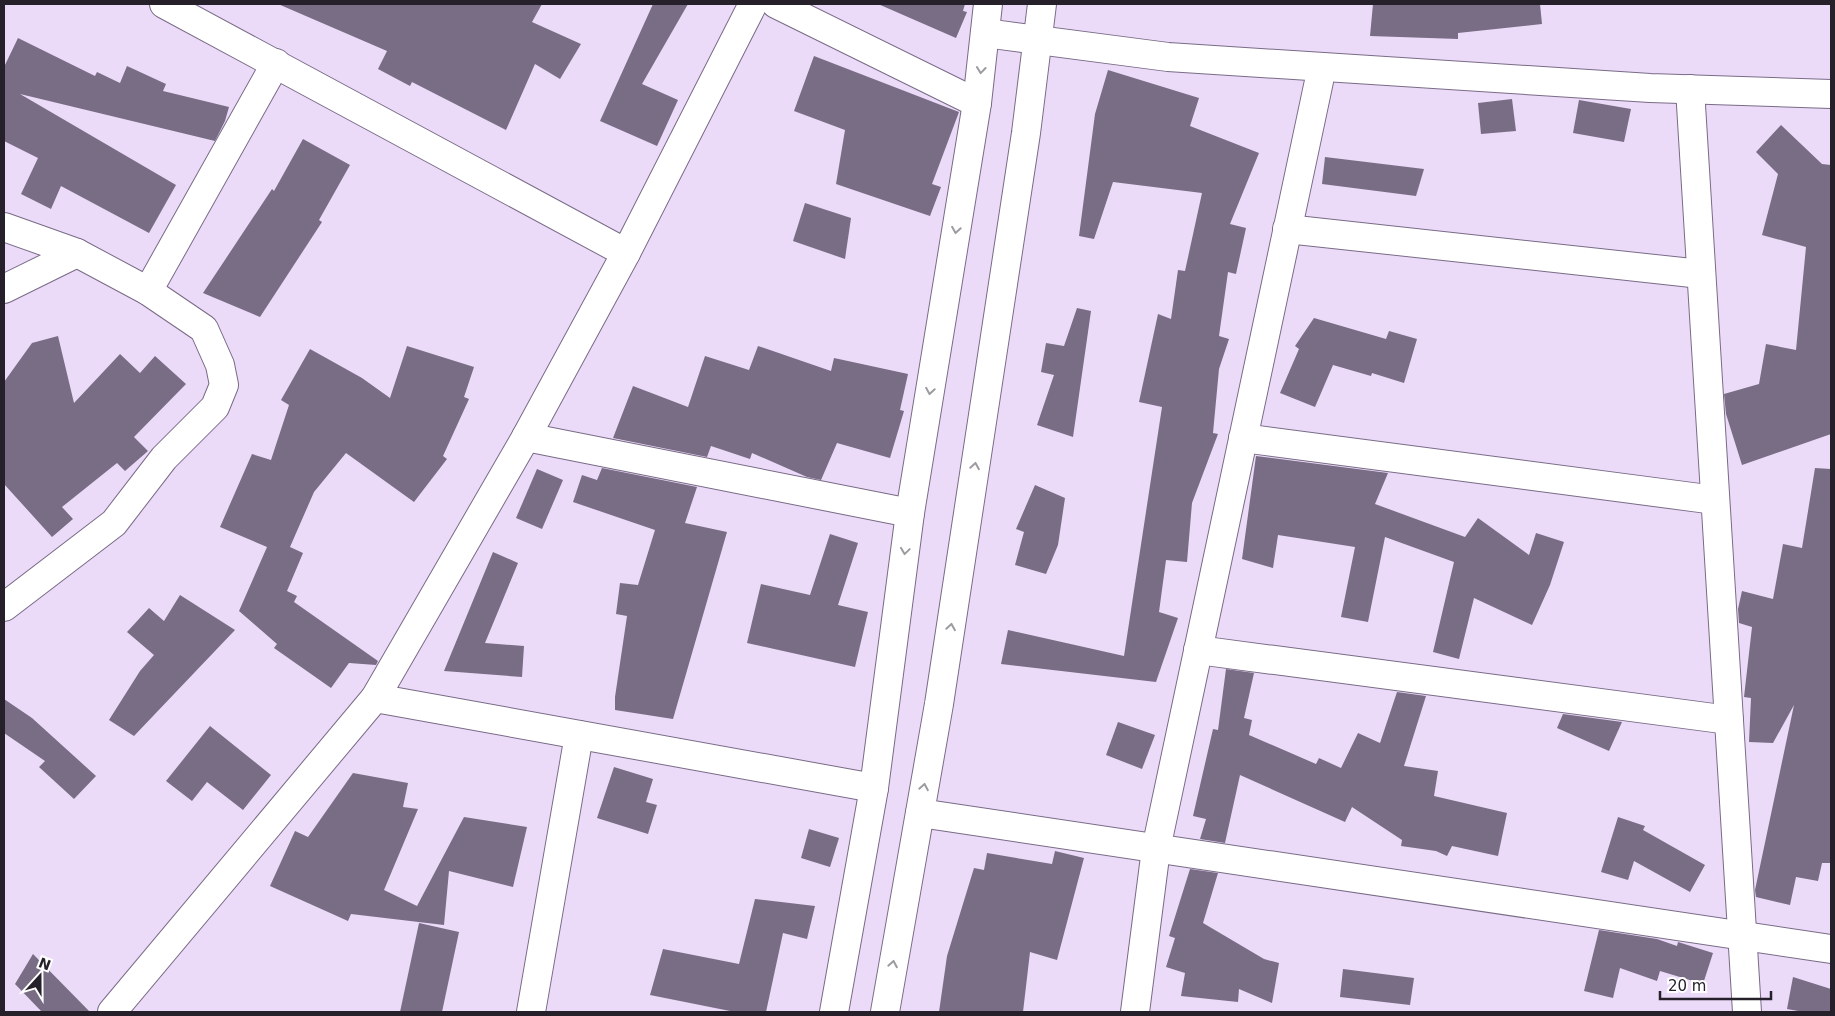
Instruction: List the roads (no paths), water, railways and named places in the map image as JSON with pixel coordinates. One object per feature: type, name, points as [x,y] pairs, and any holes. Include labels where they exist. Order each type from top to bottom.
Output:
[{"type":"street","points":[[164,4],[626,252]]},
{"type":"street","points":[[99,1012],[118,1006],[375,698],[526,437],[626,252],[753,4]]},
{"type":"street","points":[[776,4],[977,103]]},
{"type":"street","points":[[834,1012],[874,788],[910,513],[977,103],[988,4]]},
{"type":"street","points":[[884,1012],[939,704],[1026,133],[1042,4]]},
{"type":"street","points":[[985,33],[1168,57],[1690,89],[1831,94]]},
{"type":"street","points":[[148,291],[276,63]]},
{"type":"street","points":[[1135,1012],[1156,849],[1322,67]]},
{"type":"street","points":[[1690,89],[1747,1012]]},
{"type":"street","points":[[4,227],[77,253],[148,291],[204,329],[220,365],[224,385],[215,407],[164,458],[114,522],[4,607]]},
{"type":"street","points":[[1288,229],[1702,274]]},
{"type":"street","points":[[4,289],[77,253]]},
{"type":"street","points":[[526,437],[910,513]]},
{"type":"street","points":[[1242,438],[1715,500]]},
{"type":"street","points":[[1198,650],[1729,720]]},
{"type":"street","points":[[375,698],[874,788]]},
{"type":"street","points":[[531,1012],[580,735]]},
{"type":"street","points":[[920,813],[1831,949]]}]
